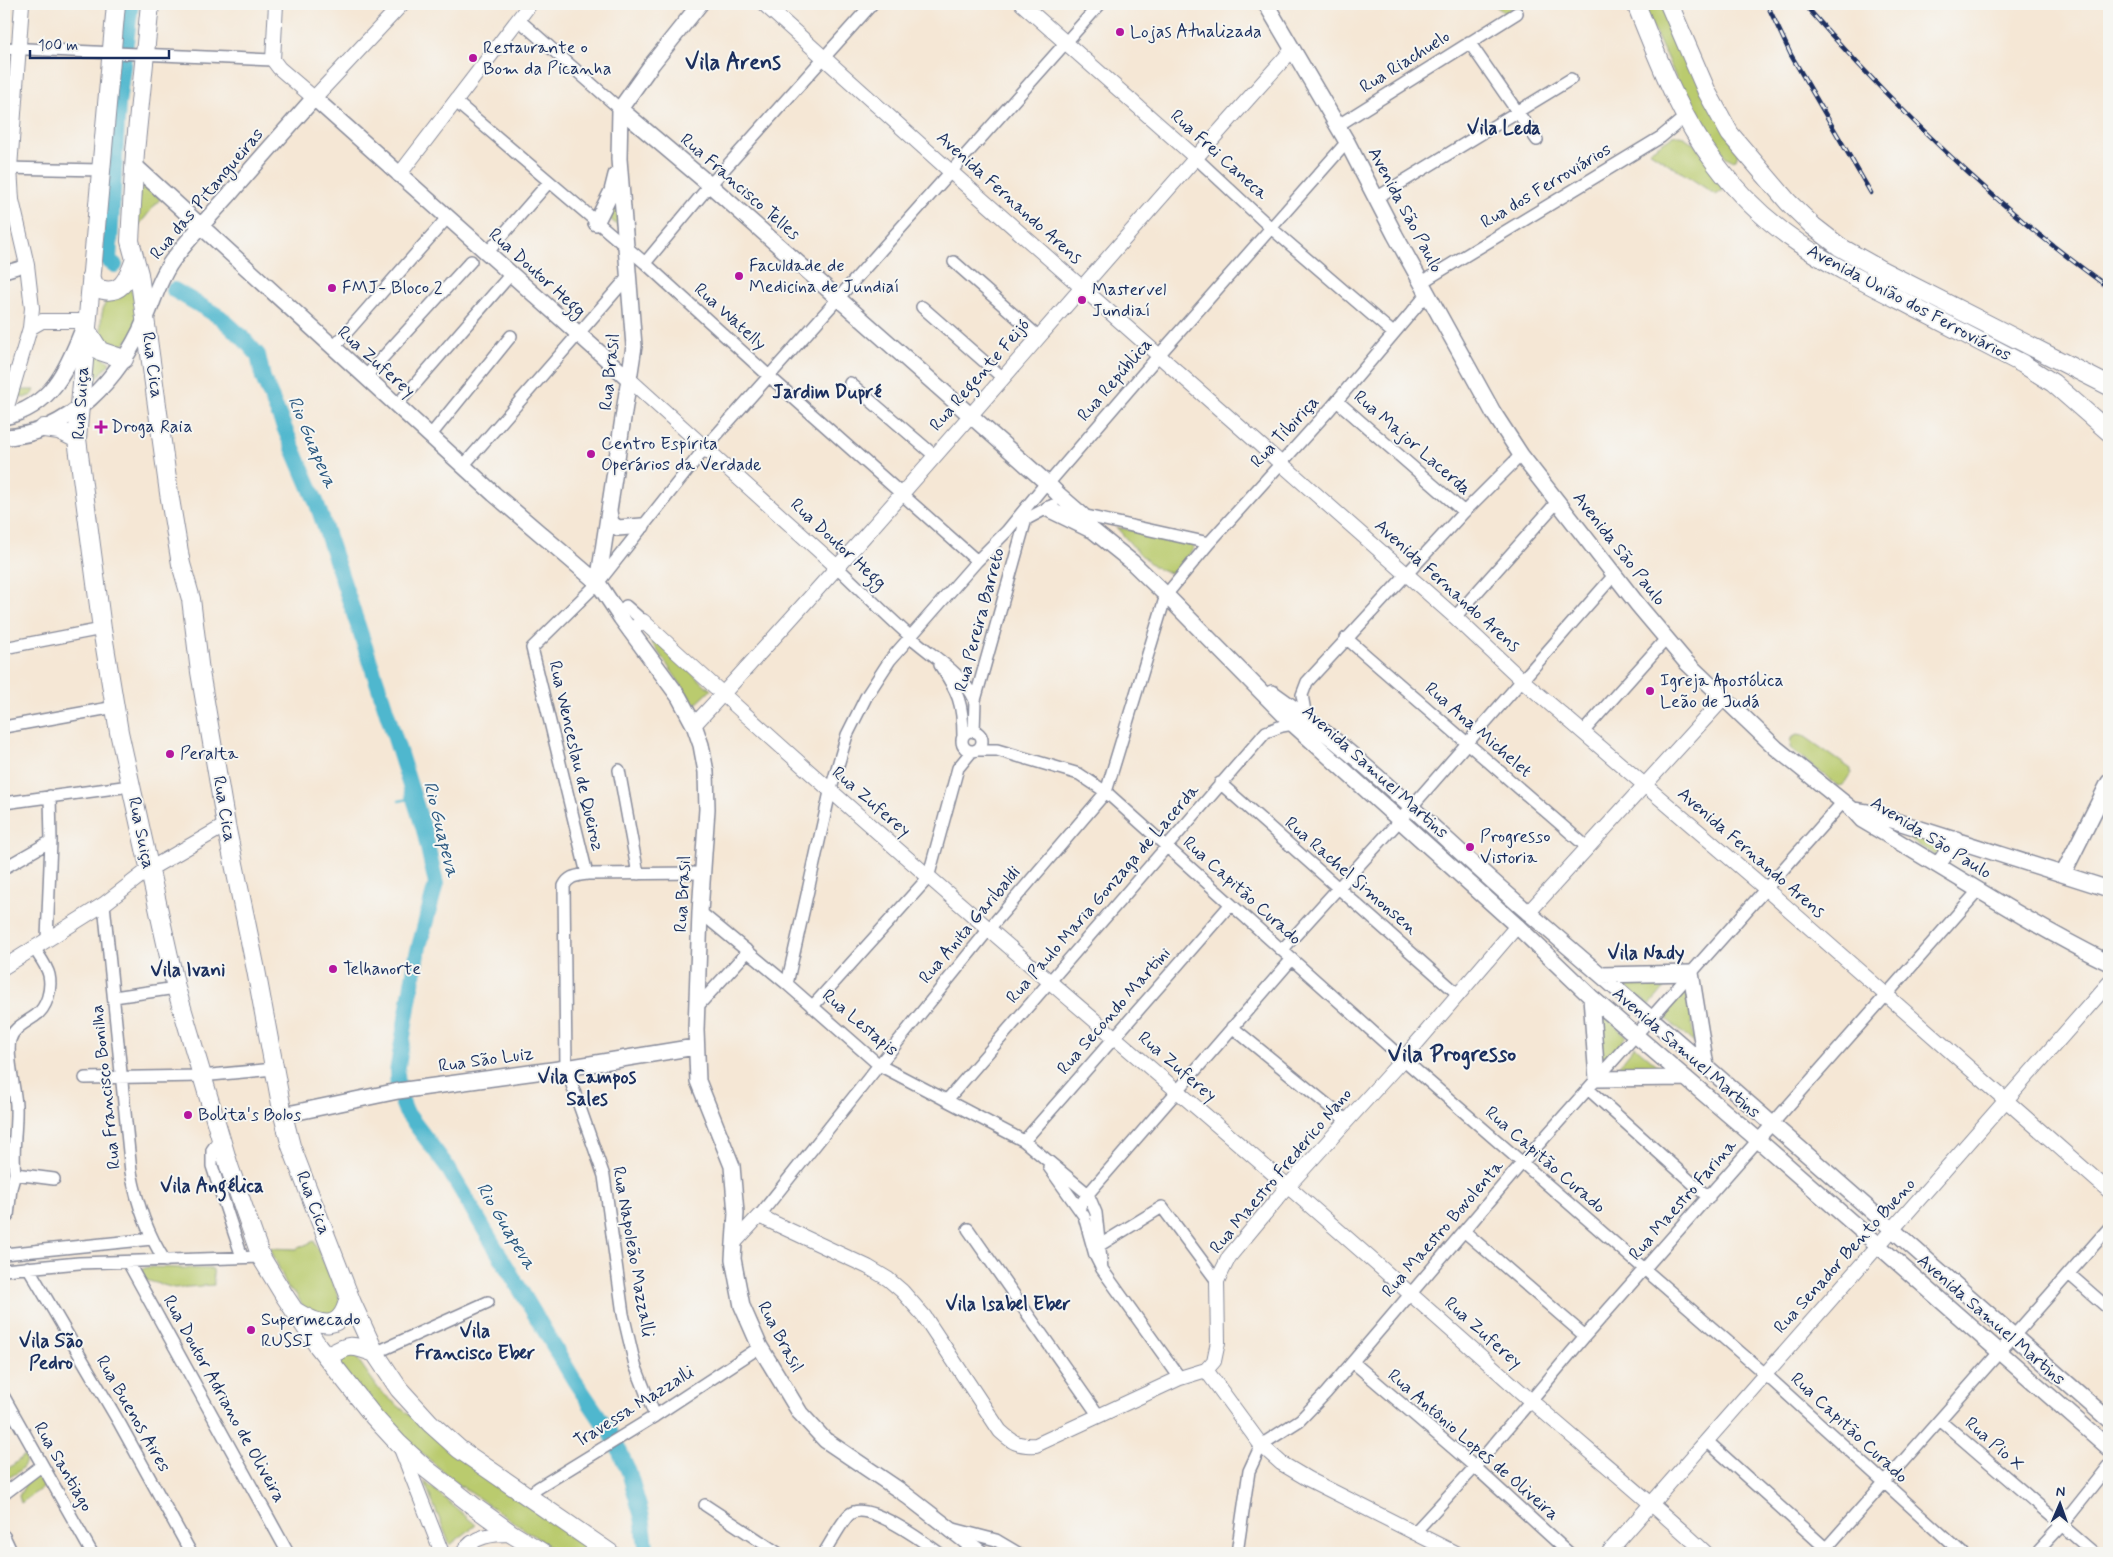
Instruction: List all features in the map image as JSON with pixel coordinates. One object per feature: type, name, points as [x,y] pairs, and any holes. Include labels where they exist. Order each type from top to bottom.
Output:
[{"type":"main road","name":"Rua Suiça","points":[[116,4],[114,54],[86,325],[77,439],[102,629],[115,707],[148,870],[176,988],[220,1139],[261,1257],[298,1316],[327,1357],[374,1417],[398,1444],[425,1468],[512,1534],[538,1551]]},
{"type":"main road","name":"Rua Cica","points":[[150,4],[140,56],[130,241],[137,267],[170,493],[182,564],[191,600],[200,672],[226,825],[283,1116],[291,1146],[351,1300],[375,1353],[399,1389],[430,1423],[458,1449],[610,1553]]},
{"type":"main road","points":[[596,222],[612,191],[619,159],[620,109],[652,64],[700,4]]},
{"type":"main road","name":"Avenida São Paulo","points":[[1266,4],[1347,142],[1492,412],[1558,502],[1686,662],[1776,748],[1848,806],[1862,820],[1978,891],[2109,963]]},
{"type":"main road","name":"Avenida União dos Ferroviários","points":[[1636,4],[1660,64],[1686,116],[1715,163],[1771,224],[1801,246],[1832,265],[2023,364],[2053,383],[2109,432]]},
{"type":"main road","name":"Avenida União dos Ferroviários","points":[[1669,4],[1707,92],[1730,134],[1788,202],[1813,226],[1840,246],[1882,270],[2109,386]]},
{"type":"main road","name":"Rua Doutor Hegg","points":[[314,98],[630,380]]},
{"type":"main road","name":"Rua das Pitangueiras","points":[[4,437],[14,437],[44,428],[79,408],[101,388],[124,358],[145,320],[168,267],[201,226],[314,98]]},
{"type":"main road","name":"Rua Francisco Telles","points":[[620,109],[710,185],[1048,484]]},
{"type":"main road","points":[[1715,163],[1734,166],[1739,165],[1748,157]]},
{"type":"main road","name":"Rua Brasil","points":[[619,159],[634,346],[598,583],[630,631],[679,697],[694,724],[702,745],[706,772],[707,809],[696,1008],[698,1081],[732,1166],[736,1214],[734,1243],[735,1277],[742,1306],[760,1347],[800,1413],[825,1440],[902,1492],[981,1553]]},
{"type":"main road","name":"Rua Zuferey","points":[[134,165],[396,406],[598,583]]},
{"type":"main road","points":[[91,276],[95,287],[104,292],[114,290],[123,285],[137,267]]},
{"type":"main road","points":[[86,325],[100,351],[124,358]]},
{"type":"main road","points":[[4,417],[18,414],[32,407],[54,387],[70,364],[86,325]]},
{"type":"main road","points":[[44,428],[59,430],[77,439]]},
{"type":"main road","name":"Avenida Samuel Martins","points":[[1048,484],[1058,496],[1082,515],[1091,529],[1132,562],[1247,676],[1300,721],[1412,807],[1528,912],[2109,1420]]},
{"type":"main road","points":[[1046,510],[1091,529]]},
{"type":"main road","points":[[609,511],[611,522],[618,528],[642,526]]},
{"type":"main road","name":"Avenida Samuel Martins","points":[[1300,721],[1400,820],[1518,926],[1591,997],[1758,1140],[2109,1448]]},
{"type":"main road","points":[[2063,874],[2109,782]]},
{"type":"main road","points":[[1848,806],[2109,889]]},
{"type":"main road","points":[[1938,865],[1956,839]]},
{"type":"main road","points":[[1601,975],[1691,973],[1706,1066]]},
{"type":"main road","points":[[1591,997],[1593,1084],[1686,1078]]},
{"type":"main road","name":"Rua São Luiz","points":[[283,1116],[388,1093],[566,1068],[696,1046]]},
{"type":"main road","points":[[298,1316],[329,1324],[342,1318],[351,1300]]},
{"type":"main road","points":[[327,1357],[346,1346],[353,1345],[375,1353]]},
{"type":"street","points":[[4,417],[30,328],[32,308],[27,265],[12,200],[7,168],[22,4]]},
{"type":"street","points":[[276,4],[273,60],[279,68],[314,98]]},
{"type":"street","name":"Rua das Pitangueiras","points":[[314,98],[402,4]]},
{"type":"street","points":[[399,175],[530,4]]},
{"type":"street","name":"Avenida Fernando Arens","points":[[764,4],[951,172],[1456,617],[1522,680],[1767,890],[2109,1191]]},
{"type":"street","points":[[645,263],[710,185],[872,4]]},
{"type":"street","name":"Rua Frei Caneca","points":[[1022,4],[1195,157],[1271,228],[1393,333]]},
{"type":"street","points":[[598,583],[705,448],[1100,4]]},
{"type":"street","name":"Rua Riachuelo","points":[[1337,126],[1518,13]]},
{"type":"street","name":"Rua Francisco Telles","points":[[519,20],[620,109]]},
{"type":"street","points":[[1469,42],[1537,140]]},
{"type":"street","points":[[4,48],[140,56],[273,60]]},
{"type":"street","name":"Rua Regente Feijó","points":[[694,724],[837,568],[1195,157],[1293,49]]},
{"type":"street","points":[[1376,198],[1570,79]]},
{"type":"street","name":"Rua Watelly","points":[[456,102],[645,263],[977,561]]},
{"type":"street","name":"Rua dos Ferroviários","points":[[1425,288],[1661,137],[1686,116]]},
{"type":"street","name":"Rua República","points":[[1007,531],[1158,355],[1347,142]]},
{"type":"street","points":[[7,168],[101,170]]},
{"type":"street","points":[[487,253],[549,182]]},
{"type":"street","points":[[332,348],[447,218]]},
{"type":"street","points":[[365,377],[471,261]]},
{"type":"street","points":[[954,262],[1039,337]]},
{"type":"street","points":[[4,272],[27,265]]},
{"type":"street","points":[[396,406],[511,274]]},
{"type":"street","points":[[463,466],[628,277]]},
{"type":"street","name":"Rua Tibiriça","points":[[1166,595],[1280,462],[1337,401],[1393,333],[1425,288]]},
{"type":"street","points":[[922,307],[1003,378]]},
{"type":"street","points":[[30,328],[42,321],[86,325]]},
{"type":"street","points":[[430,436],[510,336]]},
{"type":"street","name":"Rua Doutor Hegg","points":[[630,380],[837,568],[911,638],[934,657],[947,664],[968,686],[975,700]]},
{"type":"street","points":[[850,383],[935,456]]},
{"type":"street","name":"Rua Major Lacerda","points":[[1337,401],[1464,512]]},
{"type":"street","points":[[1300,721],[1302,695],[1307,682],[1406,573],[1522,455]]},
{"type":"street","points":[[1036,496],[1046,510]]},
{"type":"street","points":[[787,984],[830,792],[848,735],[866,697],[890,660],[977,561],[1007,531],[1053,506],[1058,496]]},
{"type":"street","points":[[1456,617],[1558,502]]},
{"type":"street","points":[[1082,515],[1209,543]]},
{"type":"street","name":"Rua Pereira Barreto","points":[[812,1007],[928,878],[958,768],[959,747],[970,736],[975,700],[1026,519]]},
{"type":"street","points":[[1282,950],[1412,807],[1615,574]]},
{"type":"street","name":"Rua Wenceslau de Queiroz","points":[[587,874],[532,648],[598,583]]},
{"type":"street","name":"Rua Anita Garibaldi","points":[[734,1243],[759,1216],[878,1065],[989,929],[1106,792],[1166,595]]},
{"type":"street","name":"Rua Zuferey","points":[[626,606],[830,792],[928,878],[989,929],[1050,984],[1178,1091],[1532,1401],[1653,1503],[1706,1553]]},
{"type":"street","points":[[630,631],[643,621]]},
{"type":"street","points":[[4,648],[102,629]]},
{"type":"street","name":"Rua Ana Michelet","points":[[1346,638],[1588,848]]},
{"type":"street","points":[[1583,732],[1666,638]]},
{"type":"street","name":"Rua Doutor Hegg","points":[[934,657],[953,684],[960,700],[963,719],[970,736]]},
{"type":"street","points":[[1528,912],[1723,699]]},
{"type":"street","points":[[4,727],[115,707]]},
{"type":"street","name":"Rua Paulo Maria Gonzaga de Lacerda","points":[[947,1100],[1050,984],[1266,732],[1300,721]]},
{"type":"street","points":[[970,736],[997,750]]},
{"type":"street","points":[[970,736],[966,749],[997,750]]},
{"type":"street","points":[[970,736],[981,744],[974,750]]},
{"type":"street","name":"Rua Pereira Barreto","points":[[958,768],[974,750]]},
{"type":"street","name":"Rua Capitão Curado","points":[[997,750],[1079,774],[1106,792],[1403,1059],[1765,1374],[1962,1553]]},
{"type":"street","points":[[619,770],[638,874]]},
{"type":"street","name":"Rua Rachel Simonsen","points":[[1220,784],[1459,994]]},
{"type":"street","points":[[4,803],[130,786]]},
{"type":"street","points":[[47,939],[51,841],[50,796]]},
{"type":"street","name":"Rua Maestro Bovolenta","points":[[1261,1445],[1300,1420],[1354,1363],[1410,1294],[1465,1232],[1522,1163],[1650,1018],[1767,890],[1848,806]]},
{"type":"street","points":[[4,967],[104,904],[148,870],[226,825]]},
{"type":"street","points":[[4,868],[51,841]]},
{"type":"street","points":[[587,874],[702,873]]},
{"type":"street","name":"Rua Napoleão Mazzalli","points":[[587,874],[574,876],[567,880],[564,886],[566,1068],[604,1176],[624,1314],[635,1365],[655,1416]]},
{"type":"street","name":"Rua Maestro Farina","points":[[1415,1532],[1475,1467],[1585,1336],[1709,1198],[1885,994],[1978,891]]},
{"type":"street","name":"Rua Francisco Bonilha","points":[[104,904],[133,1180],[136,1197],[152,1240],[165,1261]]},
{"type":"street","name":"Rua Secondo Martini","points":[[1024,1141],[1230,905]]},
{"type":"street","name":"Rua Lestapis","points":[[700,912],[787,984],[878,1065],[1024,1141],[1088,1194]]},
{"type":"street","name":"Rua Maestro Frederico Nano","points":[[1206,1370],[1214,1361],[1218,1342],[1217,1281],[1229,1258],[1287,1187],[1403,1059],[1518,926]]},
{"type":"street","points":[[8,1216],[11,1188],[15,1174],[13,1152],[16,1107],[7,1056],[10,1038],[14,1031],[43,1008],[48,999],[49,974],[34,948]]},
{"type":"street","points":[[696,1008],[748,951]]},
{"type":"street","points":[[1079,1207],[1088,1194],[1292,959]]},
{"type":"street","name":"Rua Senador Bento Bueno","points":[[1608,1553],[1879,1247],[2109,983]]},
{"type":"street","points":[[114,997],[176,988]]},
{"type":"street","points":[[1232,1027],[1346,1120]]},
{"type":"street","points":[[85,1078],[201,1076],[274,1069]]},
{"type":"street","points":[[1593,1084],[1709,1198]]},
{"type":"street","points":[[4,1109],[16,1107]]},
{"type":"street","points":[[220,1139],[212,1150],[212,1166],[227,1217],[242,1257]]},
{"type":"street","name":"Rua Lestapis","points":[[1039,1153],[1084,1216],[1095,1255],[1102,1269],[1180,1378]]},
{"type":"street","points":[[15,1174],[54,1179]]},
{"type":"street","points":[[1088,1194],[1096,1214],[1102,1269]]},
{"type":"street","points":[[1100,1245],[1162,1207],[1217,1281]]},
{"type":"street","points":[[759,1216],[868,1267],[888,1279],[902,1291],[924,1316],[1000,1431],[1011,1441],[1023,1446],[1036,1445],[1180,1378],[1206,1370],[1261,1445],[1281,1463],[1308,1479],[1455,1553]]},
{"type":"street","points":[[1707,1441],[1826,1552],[1883,1483],[2109,1228]]},
{"type":"street","points":[[968,1229],[1099,1416]]},
{"type":"street","points":[[1465,1232],[1585,1336]]},
{"type":"street","points":[[4,1254],[152,1240]]},
{"type":"street","points":[[4,1270],[28,1267],[261,1257]]},
{"type":"street","name":"Rua Doutor Adriano de Oliveira","points":[[128,1262],[283,1552]]},
{"type":"street","name":"Rua Buenos Aires","points":[[28,1267],[120,1424],[191,1553]]},
{"type":"street","points":[[2069,1274],[2109,1309]]},
{"type":"street","points":[[375,1353],[488,1302]]},
{"type":"street","name":"Travessa Mazzalli","points":[[527,1497],[538,1488],[655,1416],[760,1347]]},
{"type":"street","name":"Rua Antônio Lopes de Oliveira","points":[[1354,1363],[1475,1467],[1569,1553]]},
{"type":"street","name":"Rua Santiago","points":[[4,1397],[41,1466],[92,1553]]},
{"type":"street","name":"Rua Pio X","points":[[1940,1420],[2094,1553]]},
{"type":"street","points":[[398,1444],[442,1553]]},
{"type":"street","points":[[1237,1553],[1249,1471],[1261,1445]]},
{"type":"street","points":[[4,1494],[41,1466]]},
{"type":"street","points":[[2036,1553],[2062,1525],[2109,1466]]},
{"type":"street","points":[[705,1505],[778,1553]]},
{"type":"street","points":[[824,1553],[849,1514],[858,1510],[868,1511],[915,1536],[939,1553]]},
{"type":"street","points":[[950,1528],[996,1540],[1018,1553]]},
{"type":"street","points":[[463,1553],[473,1542],[488,1534],[512,1534]]},
{"type":"street","points":[[4,1536],[12,1553]]},
{"type":"green space","points":[[1493,4],[1515,4],[1506,14]]},
{"type":"green space","points":[[1642,4],[1664,4],[1738,153],[1736,159],[1732,160],[1726,157],[1679,84]]},
{"type":"green space","points":[[1674,135],[1684,137],[1693,143],[1721,179],[1722,191],[1716,195],[1649,151]]},
{"type":"green space","points":[[141,181],[160,199],[135,230]]},
{"type":"green space","points":[[618,187],[622,230],[608,217]]},
{"type":"green space","points":[[126,287],[131,290],[135,300],[137,312],[136,325],[124,343],[120,346],[110,346],[103,338],[101,317],[107,300],[113,294]]},
{"type":"green space","points":[[91,346],[110,363],[88,389]]},
{"type":"green space","points":[[14,390],[35,390],[32,395],[24,398],[17,395]]},
{"type":"green space","points":[[1116,527],[1192,544],[1194,548],[1174,573],[1166,572],[1142,556]]},
{"type":"green space","points":[[643,630],[711,690],[695,705]]},
{"type":"green space","points":[[1797,735],[1804,736],[1851,769],[1851,773],[1843,785],[1838,786],[1790,748],[1791,738]]},
{"type":"green space","points":[[1908,832],[1943,843],[1936,856],[1907,838]]},
{"type":"green space","points":[[1673,978],[1650,1005],[1614,979]]},
{"type":"green space","points":[[1688,984],[1694,1043],[1662,1015]]},
{"type":"green space","points":[[1595,1007],[1626,1036],[1600,1068]]},
{"type":"green space","points":[[1635,1046],[1669,1075],[1612,1074]]},
{"type":"green space","points":[[314,1241],[339,1297],[340,1305],[337,1314],[325,1317],[304,1308],[296,1294],[288,1288],[270,1248],[296,1249]]},
{"type":"green space","points":[[148,1267],[213,1269],[214,1285],[174,1288],[138,1278],[137,1273]]},
{"type":"green space","points":[[354,1354],[380,1391],[493,1484],[599,1553],[559,1553],[458,1484],[391,1427],[340,1366],[340,1357]]},
{"type":"green space","points":[[25,1455],[26,1459],[23,1467],[12,1476],[4,1479],[4,1472]]},
{"type":"green space","points":[[39,1471],[49,1483],[21,1503],[19,1496],[27,1481]]},
{"type":"green space","points":[[424,1481],[476,1525],[450,1545]]},
{"type":"waterway","name":"Rio Guapeva","points":[[115,265],[109,261],[118,104],[131,4]]},
{"type":"waterway","name":"Rio Guapeva","points":[[174,290],[220,317],[258,355],[263,378],[317,504],[381,694],[424,830],[436,884],[417,954],[397,1072],[398,1091],[406,1112],[446,1165],[574,1380],[614,1439],[629,1472],[642,1517],[647,1553]]},
{"type":"waterway","points":[[399,801],[413,798]]},
{"type":"railway","points":[[1767,4],[1791,55],[1871,193]]},
{"type":"railway","points":[[1804,4],[1856,62],[1938,145],[2035,232],[2109,288]]},
{"type":"place","name":"Lojas Atualizada","points":[[1120,32]]},
{"type":"place","name":"Restaurante o Bom da Picanha","points":[[473,58]]},
{"type":"place","name":"Faculdade de Medicina de Jundiaí","points":[[739,276]]},
{"type":"place","name":"FMJ- Bloco 2","points":[[332,288]]},
{"type":"place","name":"Mastervel Jundiaí","points":[[1082,300]]},
{"type":"place","name":"Droga Raia","points":[[101,427]]},
{"type":"place","name":"Centro Espírita Operários da Verdade","points":[[591,454]]},
{"type":"place","name":"Igreja Apostólica Leão de Judá","points":[[1650,691]]},
{"type":"place","name":"Peralta","points":[[170,754]]},
{"type":"place","name":"Progresso Vistoria","points":[[1470,847]]},
{"type":"place","name":"Telhanorte","points":[[333,969]]},
{"type":"place","name":"Bolita's Bolos","points":[[188,1115]]},
{"type":"place","name":"Supermecado RUSSI","points":[[251,1330]]},
{"type":"district","name":"Vila Arens","points":[[733,63]]},
{"type":"district","name":"Vila Leda","points":[[1504,128]]},
{"type":"district","name":"Jardim Dupré","points":[[827,392]]},
{"type":"district","name":"Vila Nady","points":[[1646,953]]},
{"type":"district","name":"Vila Ivani","points":[[188,970]]},
{"type":"district","name":"Vila Progresso","points":[[1452,1055]]},
{"type":"district","name":"Vila Campos Sales","points":[[587,1088]]},
{"type":"district","name":"Vila Angélica","points":[[212,1186]]},
{"type":"district","name":"Vila Isabel Eber","points":[[1008,1304]]},
{"type":"district","name":"Vila Francisco Eber","points":[[475,1342]]},
{"type":"district","name":"Vila São Pedro","points":[[51,1352]]}]
